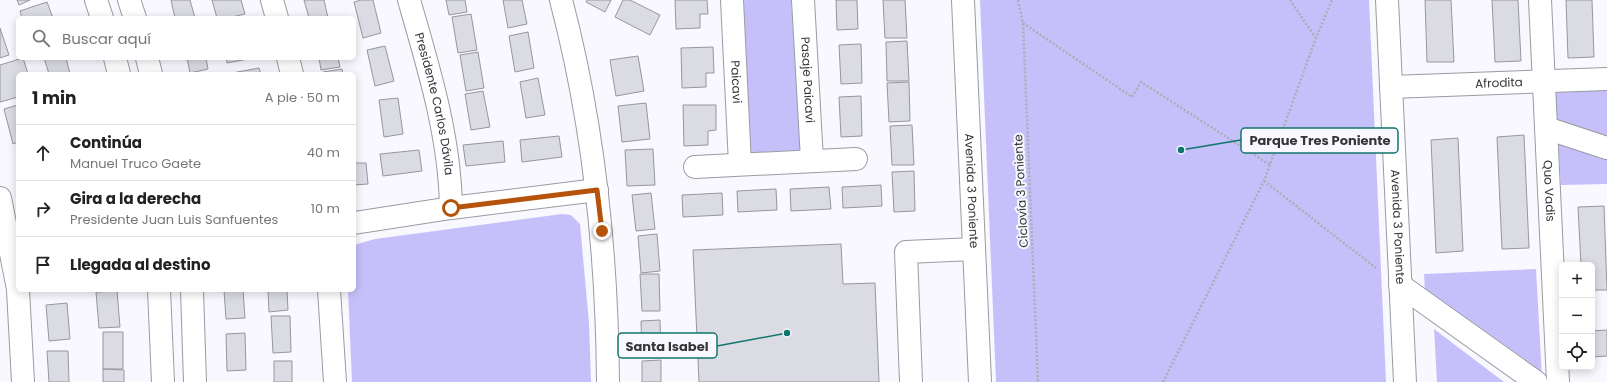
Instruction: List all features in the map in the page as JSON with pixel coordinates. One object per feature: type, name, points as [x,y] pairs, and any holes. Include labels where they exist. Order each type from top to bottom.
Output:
[{"type":"street","points":[[96,0],[101,16]]},
{"type":"street","points":[[129,0],[134,16]]},
{"type":"street","points":[[272,0],[276,16]]},
{"type":"street","name":"Presidente Carlos Dávila","points":[[409,0],[426,59],[446,143],[451,180],[451,208]]},
{"type":"street","points":[[561,0],[575,60],[597,190],[604,263],[608,382]]},
{"type":"street","name":"Paicavi","points":[[732,0],[740,164]]},
{"type":"street","name":"Pasaje Paicavi","points":[[803,0],[812,160]]},
{"type":"street","name":"Avenida 3 Poniente","points":[[963,0],[980,382]]},
{"type":"street","name":"Avenida 3 Poniente","points":[[1387,0],[1405,382]]},
{"type":"street","name":"Quo Vadis","points":[[1540,0],[1558,382]]},
{"type":"street","points":[[116,60],[118,72]]},
{"type":"street","points":[[148,60],[150,72]]},
{"type":"street","points":[[288,60],[292,72]]},
{"type":"street","name":"Afrodita","points":[[1391,87],[1607,79]]},
{"type":"street","points":[[1546,128],[1607,148]]},
{"type":"street","points":[[695,167],[856,159]]},
{"type":"street","points":[[356,223],[451,208],[597,190]]},
{"type":"street","points":[[0,198],[15,274],[16,288]]},
{"type":"street","points":[[911,382],[906,252],[974,249]]},
{"type":"street","points":[[1400,285],[1536,382]]},
{"type":"street","points":[[16,292],[23,382]]},
{"type":"street","points":[[159,292],[163,382]]},
{"type":"street","points":[[192,292],[195,382]]},
{"type":"street","points":[[329,292],[335,382]]},
{"type":"path","name":"Ciclovía 3 Poniente","points":[[1018,0],[1022,23],[1038,382]]},
{"type":"path","points":[[1290,0],[1316,38]]},
{"type":"path","points":[[1163,382],[1264,181],[1316,38],[1332,0]]},
{"type":"path","points":[[1022,23],[1132,97],[1141,82],[1270,165]]},
{"type":"path","points":[[1264,181],[1376,268]]},
{"type":"shaded area","points":[[741,0],[791,0],[801,150],[751,153]]},
{"type":"shaded area","points":[[980,0],[1369,0],[1386,382],[996,382]]},
{"type":"shaded area","points":[[1607,85],[1607,140],[1556,123],[1555,87]]},
{"type":"shaded area","points":[[1558,137],[1607,154],[1607,184],[1561,185]]},
{"type":"shaded area","points":[[562,214],[571,215],[580,224],[589,323],[591,382],[352,382],[348,292],[356,292],[356,244],[375,239]]},
{"type":"shaded area","points":[[1536,269],[1542,378],[1425,292],[1424,274]]},
{"type":"shaded area","points":[[1434,329],[1504,382],[1437,382]]},
{"type":"building","points":[[17,0],[30,0],[19,5]]},
{"type":"building","points":[[171,0],[190,0],[194,16],[175,16]]},
{"type":"building","points":[[212,0],[241,0],[245,14],[236,16],[216,16]]},
{"type":"building","points":[[304,0],[324,0],[328,16],[308,16]]},
{"type":"building","points":[[361,0],[373,0],[381,33],[363,38],[354,2]]},
{"type":"building","points":[[446,0],[465,0],[467,12],[449,15]]},
{"type":"building","points":[[503,0],[522,0],[527,24],[508,28]]},
{"type":"building","points":[[587,0],[611,0],[605,12],[586,2]]},
{"type":"building","points":[[623,0],[630,0],[660,15],[650,35],[615,17]]},
{"type":"building","points":[[675,0],[707,0],[708,14],[700,14],[700,28],[676,29]]},
{"type":"building","points":[[836,0],[857,0],[858,29],[837,30]]},
{"type":"building","points":[[883,0],[905,0],[907,38],[885,38]]},
{"type":"building","points":[[1425,0],[1451,0],[1454,62],[1427,62]]},
{"type":"building","points":[[1492,0],[1518,0],[1521,61],[1495,62]]},
{"type":"building","points":[[1566,0],[1592,0],[1594,57],[1568,58]]},
{"type":"building","points":[[47,2],[52,16],[21,16],[20,11]]},
{"type":"building","points":[[471,14],[477,50],[458,53],[452,17]]},
{"type":"building","points":[[0,28],[9,55],[0,58]]},
{"type":"building","points":[[528,32],[534,68],[515,72],[509,36]]},
{"type":"building","points":[[907,41],[909,81],[887,81],[886,42]]},
{"type":"building","points":[[861,44],[862,83],[841,84],[839,45]]},
{"type":"building","points":[[385,46],[394,81],[375,86],[367,50]]},
{"type":"building","points":[[713,47],[714,73],[706,73],[706,87],[682,88],[681,48]]},
{"type":"building","points":[[478,52],[484,88],[466,91],[460,55]]},
{"type":"building","points":[[638,56],[644,91],[616,96],[610,60]]},
{"type":"building","points":[[16,60],[24,60],[27,72],[16,72],[16,98],[0,102],[0,65]]},
{"type":"building","points":[[45,60],[66,60],[70,72],[48,72]]},
{"type":"building","points":[[187,60],[206,60],[208,69],[190,72]]},
{"type":"building","points":[[226,60],[243,60],[227,63]]},
{"type":"building","points":[[319,60],[338,60],[340,67],[321,70]]},
{"type":"building","points":[[259,68],[260,72],[237,72]]},
{"type":"building","points":[[342,69],[343,72],[323,72]]},
{"type":"building","points":[[538,78],[545,115],[526,118],[520,82]]},
{"type":"building","points":[[909,82],[910,121],[889,122],[887,83]]},
{"type":"building","points":[[483,91],[490,127],[471,130],[465,94]]},
{"type":"building","points":[[861,96],[862,136],[841,137],[839,97]]},
{"type":"building","points":[[398,98],[403,134],[384,137],[379,100]]},
{"type":"building","points":[[646,103],[650,139],[622,142],[618,106]]},
{"type":"building","points":[[683,105],[716,105],[716,130],[708,131],[708,145],[684,146]]},
{"type":"building","points":[[16,106],[16,143],[13,144],[4,109]]},
{"type":"building","points":[[912,125],[914,165],[892,165],[890,126]]},
{"type":"building","points":[[1524,135],[1529,248],[1502,249],[1497,137]]},
{"type":"building","points":[[559,136],[562,157],[522,162],[520,140]]},
{"type":"building","points":[[1458,138],[1463,251],[1436,253],[1431,140]]},
{"type":"building","points":[[503,141],[505,162],[466,166],[463,145]]},
{"type":"building","points":[[653,149],[655,185],[627,186],[625,150]]},
{"type":"building","points":[[419,150],[422,171],[383,176],[380,154]]},
{"type":"building","points":[[356,163],[366,163],[368,184],[356,185]]},
{"type":"building","points":[[914,171],[915,211],[894,212],[892,172]]},
{"type":"building","points":[[881,185],[882,206],[843,208],[842,187]]},
{"type":"building","points":[[829,187],[831,209],[791,211],[790,189]]},
{"type":"building","points":[[776,189],[777,210],[738,212],[737,191]]},
{"type":"building","points":[[651,193],[655,229],[636,231],[632,195]]},
{"type":"building","points":[[722,193],[723,215],[683,217],[682,195]]},
{"type":"building","points":[[1604,206],[1607,290],[1595,290],[1595,262],[1581,262],[1578,207]]},
{"type":"building","points":[[657,234],[660,271],[641,273],[638,236]]},
{"type":"building","points":[[841,244],[843,284],[875,283],[879,382],[699,382],[693,250]]},
{"type":"building","points":[[640,274],[659,274],[660,311],[642,311]]},
{"type":"building","points":[[96,292],[117,292],[120,327],[99,328]]},
{"type":"building","points":[[224,292],[243,292],[245,318],[226,319]]},
{"type":"building","points":[[268,292],[287,292],[288,310],[269,312]]},
{"type":"building","points":[[67,303],[70,339],[49,341],[46,305]]},
{"type":"building","points":[[271,316],[290,316],[291,352],[273,353]]},
{"type":"building","points":[[660,320],[661,357],[642,357],[641,321]]},
{"type":"building","points":[[1607,330],[1607,356],[1595,357],[1595,331]]},
{"type":"building","points":[[103,332],[123,332],[123,369],[103,369]]},
{"type":"building","points":[[245,333],[246,370],[227,371],[226,334]]},
{"type":"building","points":[[47,351],[68,351],[69,382],[49,382]]},
{"type":"building","points":[[661,360],[661,382],[642,382],[642,361]]},
{"type":"building","points":[[274,361],[292,361],[292,382],[274,382]]},
{"type":"building","points":[[103,369],[124,370],[124,382],[103,382]]},
{"type":"place","name":"Parque Tres Poniente","points":[[1181,150]]},
{"type":"place","name":"Santa Isabel","points":[[787,333]]},
{"type":"route","points":[[451,208],[597,190],[602,231]]}]
